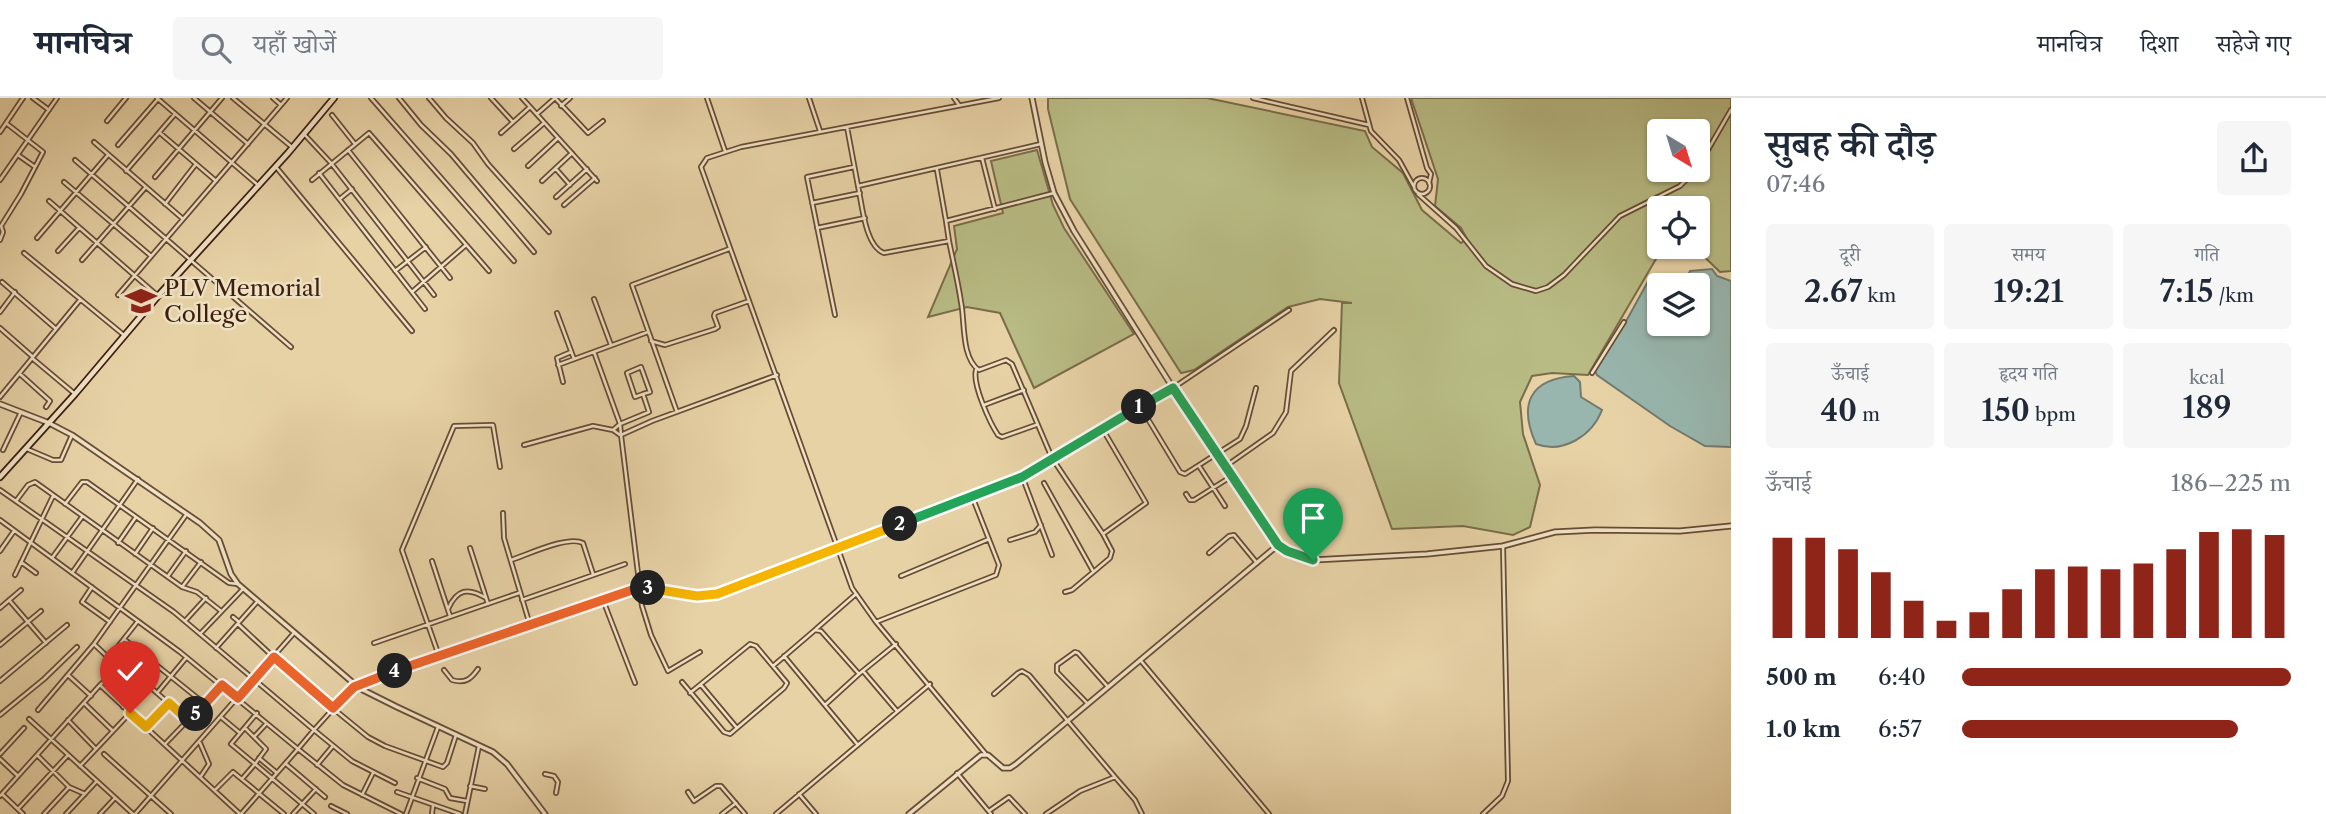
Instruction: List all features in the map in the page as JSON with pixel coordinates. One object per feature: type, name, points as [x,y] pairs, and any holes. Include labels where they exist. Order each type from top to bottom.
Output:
[{"type":"main road","points":[[0,477],[158,296],[293,148],[334,98]]},
{"type":"street","points":[[0,132],[23,98]]},
{"type":"street","points":[[33,98],[49,110]]},
{"type":"street","points":[[0,180],[57,98]]},
{"type":"street","points":[[107,121],[126,98]]},
{"type":"street","points":[[194,98],[248,144]]},
{"type":"street","points":[[155,177],[222,98]]},
{"type":"street","points":[[233,98],[293,148]]},
{"type":"street","points":[[273,98],[281,105]]},
{"type":"street","points":[[118,295],[287,98]]},
{"type":"street","points":[[371,98],[514,261]]},
{"type":"street","points":[[399,98],[534,251]]},
{"type":"street","points":[[429,98],[473,143],[488,164],[549,232]]},
{"type":"street","points":[[491,98],[513,122]]},
{"type":"street","points":[[522,98],[596,179],[564,205]]},
{"type":"street","points":[[537,114],[555,98],[588,133],[603,121]]},
{"type":"street","points":[[561,106],[570,98]]},
{"type":"street","points":[[707,98],[725,151]]},
{"type":"street","points":[[809,98],[820,132]]},
{"type":"street","points":[[954,98],[959,105]]},
{"type":"street","points":[[999,98],[725,151],[707,158],[702,163],[701,171],[777,375],[836,548],[856,594],[876,622],[985,753],[1003,768],[1010,768],[1278,545]]},
{"type":"street","points":[[1032,98],[1054,193],[1074,231],[1173,388],[1278,545],[1287,551],[1313,560],[1427,554],[1503,546],[1555,531],[1680,531],[1731,526]]},
{"type":"street","points":[[1254,98],[1369,125]]},
{"type":"street","points":[[1362,98],[1369,125],[1376,138],[1399,160],[1419,194],[1455,228],[1486,267],[1512,284],[1536,291],[1548,287],[1564,275],[1620,216],[1684,182]]},
{"type":"street","points":[[1406,98],[1431,176],[1428,203]]},
{"type":"street","points":[[118,145],[157,99],[259,186]]},
{"type":"street","points":[[501,132],[530,107]]},
{"type":"street","points":[[1710,146],[1731,110]]},
{"type":"street","points":[[126,171],[176,114]]},
{"type":"street","points":[[332,116],[355,144]]},
{"type":"street","points":[[0,240],[4,232],[0,226],[43,152],[6,123]]},
{"type":"street","points":[[514,149],[544,123]]},
{"type":"street","points":[[847,127],[865,218],[875,248],[884,253],[949,241]]},
{"type":"street","points":[[159,133],[216,181]]},
{"type":"street","points":[[312,180],[369,133],[489,271]]},
{"type":"street","points":[[304,134],[352,189],[434,295]]},
{"type":"street","points":[[528,166],[558,138]]},
{"type":"street","points":[[94,142],[183,219]]},
{"type":"street","points":[[858,186],[1041,144]]},
{"type":"street","points":[[348,149],[450,278]]},
{"type":"street","points":[[542,181],[572,153]]},
{"type":"street","points":[[18,155],[35,167]]},
{"type":"street","points":[[37,238],[108,155]]},
{"type":"street","points":[[982,158],[995,209]]},
{"type":"street","points":[[75,160],[291,347]]},
{"type":"street","points":[[164,204],[196,164]]},
{"type":"street","points":[[276,167],[412,331]]},
{"type":"street","points":[[835,315],[807,177],[854,167]]},
{"type":"street","points":[[937,168],[962,305],[964,339],[976,370],[974,377],[984,405],[998,435],[1002,437],[1037,425]]},
{"type":"street","points":[[1423,179],[1427,168]]},
{"type":"street","points":[[555,169],[570,185]]},
{"type":"street","points":[[556,197],[587,169]]},
{"type":"street","points":[[319,173],[425,309]]},
{"type":"street","points":[[1407,175],[1429,183]]},
{"type":"street","points":[[1414,187],[1417,180]]},
{"type":"street","points":[[64,182],[150,256]]},
{"type":"street","points":[[82,260],[145,188]]},
{"type":"street","points":[[340,198],[352,189]]},
{"type":"street","points":[[1419,194],[1428,191]]},
{"type":"street","points":[[812,203],[860,193]]},
{"type":"street","points":[[946,221],[1054,193]]},
{"type":"street","points":[[49,201],[158,296]]},
{"type":"street","points":[[817,228],[865,218]]},
{"type":"street","points":[[58,251],[79,228]]},
{"type":"street","points":[[412,292],[466,245]]},
{"type":"street","points":[[395,271],[426,247]]},
{"type":"street","points":[[677,412],[632,285],[730,249]]},
{"type":"street","points":[[24,253],[125,336]]},
{"type":"street","points":[[2,282],[57,328]]},
{"type":"street","points":[[0,312],[15,292]]},
{"type":"street","points":[[594,299],[611,345]]},
{"type":"street","points":[[0,397],[80,300]]},
{"type":"street","points":[[651,341],[665,345],[717,329],[715,313],[750,302]]},
{"type":"street","points":[[100,685],[241,814],[333,708],[357,685],[639,588],[697,596],[717,594],[1022,477],[1173,388],[1289,310]]},
{"type":"street","points":[[557,313],[574,359]]},
{"type":"street","points":[[1592,373],[1624,322]]},
{"type":"street","points":[[0,328],[75,394]]},
{"type":"street","points":[[1226,467],[1273,433],[1286,412],[1291,371],[1334,330]]},
{"type":"street","points":[[558,365],[648,332]]},
{"type":"street","points":[[563,382],[558,357],[571,352]]},
{"type":"street","points":[[594,352],[620,424],[639,588],[646,621],[666,669],[670,671],[699,652]]},
{"type":"street","points":[[976,370],[1009,360],[1052,458],[1104,534],[1112,551],[1112,556],[1104,565],[1072,590],[1065,592]]},
{"type":"street","points":[[641,367],[650,392],[643,394],[635,397],[626,373],[641,367]]},
{"type":"street","points":[[20,374],[49,400],[46,407]]},
{"type":"street","points":[[621,435],[777,375]]},
{"type":"street","points":[[1140,406],[1180,472],[1185,474],[1218,455],[1243,435],[1256,388]]},
{"type":"street","points":[[984,405],[1024,390]]},
{"type":"street","points":[[643,394],[652,421]]},
{"type":"street","points":[[0,404],[72,435],[187,514],[219,540],[237,584],[257,602],[357,685],[500,758],[545,814]]},
{"type":"street","points":[[3,450],[21,412]]},
{"type":"street","points":[[613,430],[620,424],[649,412]]},
{"type":"street","points":[[439,656],[402,550],[453,427],[493,425],[500,467]]},
{"type":"street","points":[[524,445],[593,426],[613,430],[621,435]]},
{"type":"street","points":[[1102,428],[1146,503],[1104,534]]},
{"type":"street","points":[[26,448],[54,460],[61,460],[72,435]]},
{"type":"street","points":[[1199,466],[1225,506]]},
{"type":"street","points":[[1186,494],[1192,500],[1232,476]]},
{"type":"street","points":[[1022,477],[1052,555]]},
{"type":"street","points":[[72,573],[138,479]]},
{"type":"street","points":[[65,504],[85,481],[229,583],[237,584]]},
{"type":"street","points":[[15,501],[27,485],[33,482],[182,587],[206,598],[221,611]]},
{"type":"street","points":[[1045,483],[1093,571]]},
{"type":"street","points":[[0,490],[185,621],[332,747],[395,783]]},
{"type":"street","points":[[15,575],[54,496]]},
{"type":"street","points":[[876,622],[996,575],[999,565],[972,496]]},
{"type":"street","points":[[503,513],[510,561],[530,625]]},
{"type":"street","points":[[38,710],[94,644],[187,514]]},
{"type":"street","points":[[52,558],[82,517]]},
{"type":"street","points":[[118,542],[136,517]]},
{"type":"street","points":[[0,520],[187,657],[343,785],[401,814]]},
{"type":"street","points":[[1010,540],[1035,532],[1041,525]]},
{"type":"street","points":[[135,554],[153,528]]},
{"type":"street","points":[[0,551],[14,531]]},
{"type":"street","points":[[1209,553],[1232,535],[1237,537],[1257,563]]},
{"type":"street","points":[[901,576],[989,539]]},
{"type":"street","points":[[510,561],[563,542],[577,541],[583,543],[594,575]]},
{"type":"street","points":[[1483,814],[1502,796],[1508,781],[1503,546]]},
{"type":"street","points":[[470,548],[488,604]]},
{"type":"street","points":[[168,576],[186,551]]},
{"type":"street","points":[[432,561],[450,616]]},
{"type":"street","points":[[21,562],[36,573]]},
{"type":"street","points":[[182,587],[201,562]]},
{"type":"street","points":[[522,600],[625,564]]},
{"type":"street","points":[[92,587],[82,602],[110,622]]},
{"type":"street","points":[[200,634],[243,589]]},
{"type":"street","points":[[0,608],[21,590]]},
{"type":"street","points":[[448,609],[454,598],[464,592],[471,591],[486,598]]},
{"type":"street","points":[[373,643],[519,593]]},
{"type":"street","points":[[773,666],[856,594]]},
{"type":"street","points":[[185,621],[206,598]]},
{"type":"street","points":[[9,600],[46,643]]},
{"type":"street","points":[[603,600],[635,683]]},
{"type":"street","points":[[216,648],[257,602]]},
{"type":"street","points":[[0,645],[41,611]]},
{"type":"street","points":[[233,617],[333,708],[368,737],[385,746],[440,766],[446,765],[456,735]]},
{"type":"street","points":[[108,659],[138,621]]},
{"type":"street","points":[[0,681],[67,625]]},
{"type":"street","points":[[815,630],[821,631],[859,674]]},
{"type":"street","points":[[29,719],[134,814],[200,743],[294,633]]},
{"type":"street","points":[[124,639],[205,704]]},
{"type":"street","points":[[94,644],[118,668],[136,682],[145,683],[189,721]]},
{"type":"street","points":[[682,682],[690,693],[724,732],[730,734],[787,686],[756,646],[750,644],[690,693]]},
{"type":"street","points":[[825,705],[897,644]]},
{"type":"street","points":[[0,715],[44,679],[77,647]]},
{"type":"street","points":[[1088,704],[1057,672],[1057,665],[1075,652],[1078,653],[1108,687]]},
{"type":"street","points":[[784,656],[858,745]]},
{"type":"street","points":[[157,693],[187,657]]},
{"type":"street","points":[[1140,660],[1269,814]]},
{"type":"street","points":[[23,814],[1,795],[118,668]]},
{"type":"street","points":[[444,670],[452,680],[462,682],[470,679],[478,669]]},
{"type":"street","points":[[863,671],[898,712]]},
{"type":"street","points":[[994,694],[1018,673],[1025,672],[1135,800],[1142,814]]},
{"type":"street","points":[[68,675],[91,696]]},
{"type":"street","points":[[124,707],[136,682]]},
{"type":"street","points":[[701,684],[737,728]]},
{"type":"street","points":[[776,814],[930,684]]},
{"type":"street","points":[[165,744],[222,685]]},
{"type":"street","points":[[84,703],[113,731]]},
{"type":"street","points":[[146,727],[169,703]]},
{"type":"street","points":[[80,766],[130,713]]},
{"type":"street","points":[[257,713],[231,744],[314,814]]},
{"type":"street","points":[[222,718],[240,733]]},
{"type":"street","points":[[68,720],[96,749]]},
{"type":"street","points":[[254,737],[267,722]]},
{"type":"street","points":[[406,814],[417,778],[438,727]]},
{"type":"street","points":[[18,776],[0,757],[24,728]]},
{"type":"street","points":[[242,779],[266,749],[244,728]]},
{"type":"street","points":[[200,743],[209,764],[200,777]]},
{"type":"street","points":[[465,814],[479,746]]},
{"type":"street","points":[[317,765],[332,747]]},
{"type":"street","points":[[909,814],[985,753]]},
{"type":"street","points":[[104,754],[171,814]]},
{"type":"street","points":[[37,755],[69,787],[85,794]]},
{"type":"street","points":[[18,809],[68,755]]},
{"type":"street","points":[[259,758],[277,773]]},
{"type":"street","points":[[286,764],[325,797]]},
{"type":"street","points":[[215,790],[232,772],[284,814]]},
{"type":"street","points":[[362,795],[373,772]]},
{"type":"street","points":[[957,773],[990,812],[1009,797],[1025,814]]},
{"type":"street","points":[[545,774],[554,776],[558,782],[556,793]]},
{"type":"street","points":[[1046,814],[1080,791],[1115,777]]},
{"type":"street","points":[[417,778],[445,789],[451,798],[467,802]]},
{"type":"street","points":[[66,814],[96,782]]},
{"type":"street","points":[[470,786],[485,789]]},
{"type":"street","points":[[688,792],[694,801],[716,786],[721,786],[745,814]]},
{"type":"street","points":[[44,814],[69,787]]},
{"type":"street","points":[[293,814],[316,789]]},
{"type":"street","points":[[397,792],[460,814]]},
{"type":"street","points":[[799,794],[816,814]]},
{"type":"street","points":[[100,814],[115,798]]},
{"type":"street","points":[[722,814],[736,803]]},
{"type":"street","points":[[331,806],[347,814]]},
{"type":"street","points":[[432,814],[433,806]]},
{"type":"green space","points":[[1048,98],[1207,98],[1365,131],[1372,147],[1403,173],[1422,210],[1461,243],[1467,239],[1461,228],[1435,206],[1438,179],[1411,98],[1731,98],[1731,271],[1720,272],[1706,259],[1710,259],[1710,196],[1647,196],[1647,259],[1656,259],[1588,375],[1552,373],[1532,376],[1520,402],[1523,434],[1540,485],[1530,527],[1513,535],[1463,526],[1392,529],[1339,383],[1342,303],[1352,303],[1320,299],[1288,307],[1194,370],[1181,373],[1070,199],[1048,109]]},
{"type":"green space","points":[[1037,150],[1053,205],[1064,228],[1134,334],[1034,388],[1000,313],[967,307],[928,317],[957,249],[954,226],[1003,213],[991,161]]},
{"type":"water","points":[[1712,269],[1717,276],[1731,281],[1731,447],[1705,446],[1670,426],[1595,371],[1647,283],[1647,336],[1710,336],[1710,273],[1689,273]]},
{"type":"water","points":[[1574,376],[1580,382],[1581,397],[1602,410],[1597,419],[1584,435],[1566,444],[1556,447],[1536,444],[1528,417],[1532,396],[1547,382]]},
{"type":"place","name":"PLV Memorial College","points":[[141,301]]},
{"type":"route","points":[[130,713],[146,727],[169,703],[189,721],[222,685],[238,698],[274,657],[333,708],[357,685],[642,587],[697,596],[728,591],[1022,477],[1173,388],[1278,545],[1313,560]]}]
